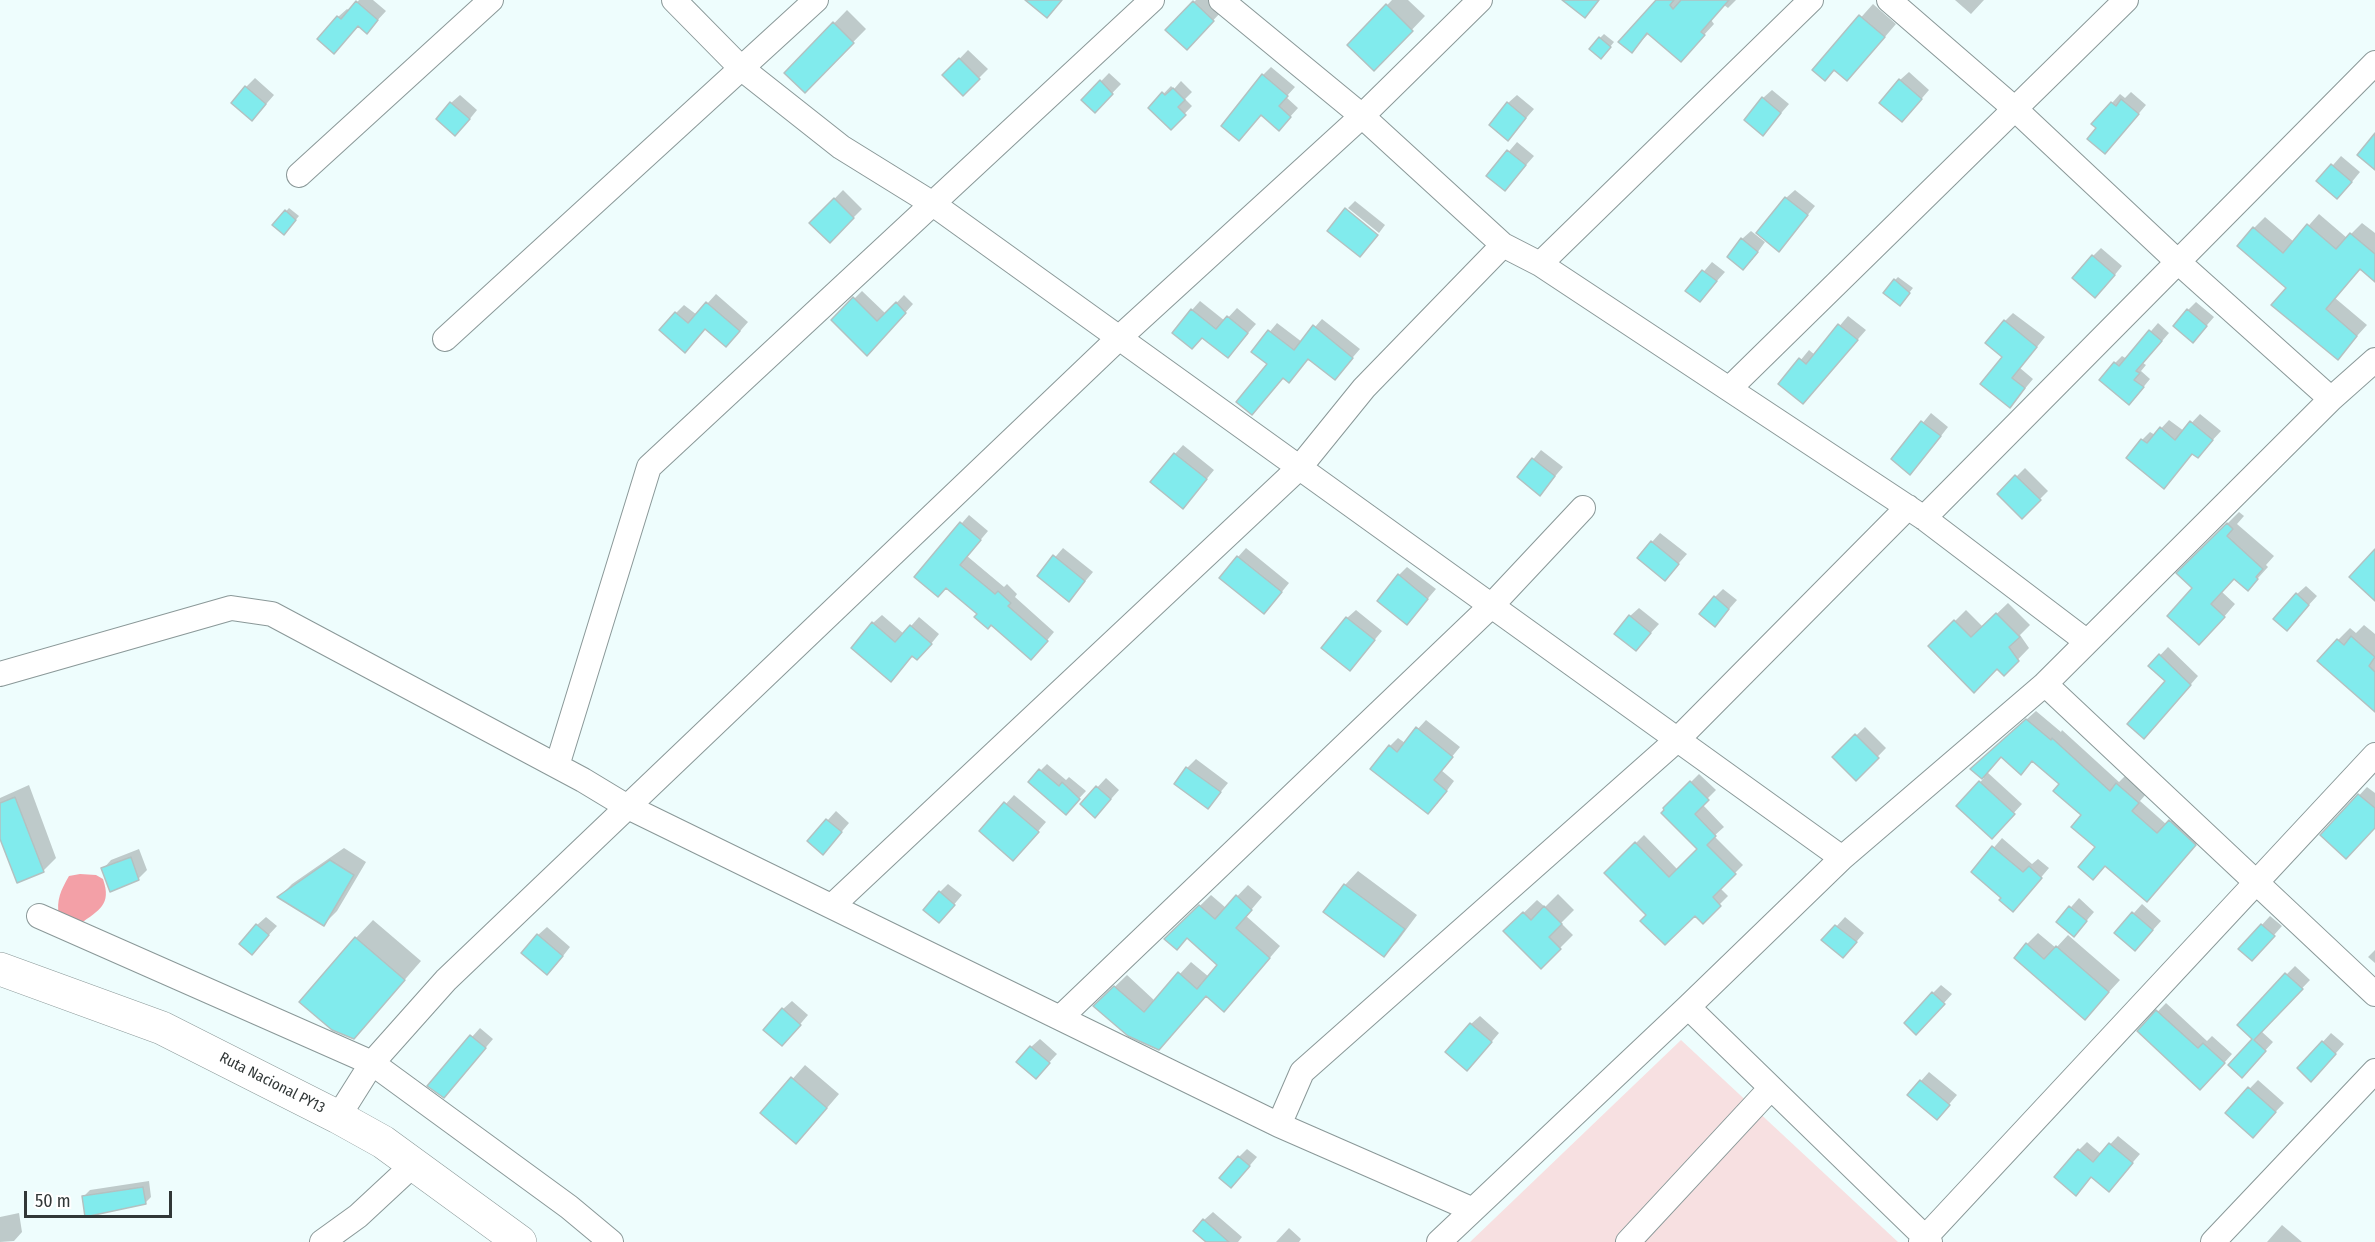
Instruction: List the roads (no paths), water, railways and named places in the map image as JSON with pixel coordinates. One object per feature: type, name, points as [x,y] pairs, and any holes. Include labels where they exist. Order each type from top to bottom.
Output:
[{"type":"highway","name":"Ruta Nacional PY13","points":[[0,969],[162,1028],[338,1117],[383,1142],[520,1242]]},
{"type":"street","points":[[299,175],[491,0]]},
{"type":"street","points":[[674,0],[741,68],[841,147],[933,204],[1842,858]]},
{"type":"street","points":[[445,339],[816,0]]},
{"type":"street","points":[[557,766],[650,467],[1152,0]]},
{"type":"street","points":[[1221,0],[1362,116],[1503,245],[1540,264],[1916,513],[2086,641]]},
{"type":"street","points":[[338,1117],[372,1063],[446,980],[1120,337],[1362,116],[1480,0]]},
{"type":"street","points":[[1540,264],[1811,0]]},
{"type":"street","points":[[1889,0],[2015,109],[2176,261],[2331,399]]},
{"type":"street","points":[[1730,388],[2126,0]]},
{"type":"street","points":[[1279,1125],[1302,1072],[1678,739],[2176,261],[2375,63]]},
{"type":"street","points":[[832,906],[1300,467],[1364,388],[1503,245]]},
{"type":"street","points":[[1438,1242],[1688,1007],[1842,858],[2045,684],[2331,399],[2375,360]]},
{"type":"street","points":[[1060,1018],[1492,605],[1583,508]]},
{"type":"street","points":[[0,674],[231,608],[272,614],[557,766],[626,806],[1279,1125],[1471,1209]]},
{"type":"street","points":[[2045,684],[2375,994]]},
{"type":"street","points":[[1688,1007],[1925,1240],[2375,755]]},
{"type":"street","points":[[39,916],[372,1063],[569,1207],[611,1242]]},
{"type":"street","points":[[2213,1242],[2375,1071]]},
{"type":"street","points":[[1628,1242],[1770,1089]]},
{"type":"street","points":[[322,1242],[358,1216],[414,1164]]}]
